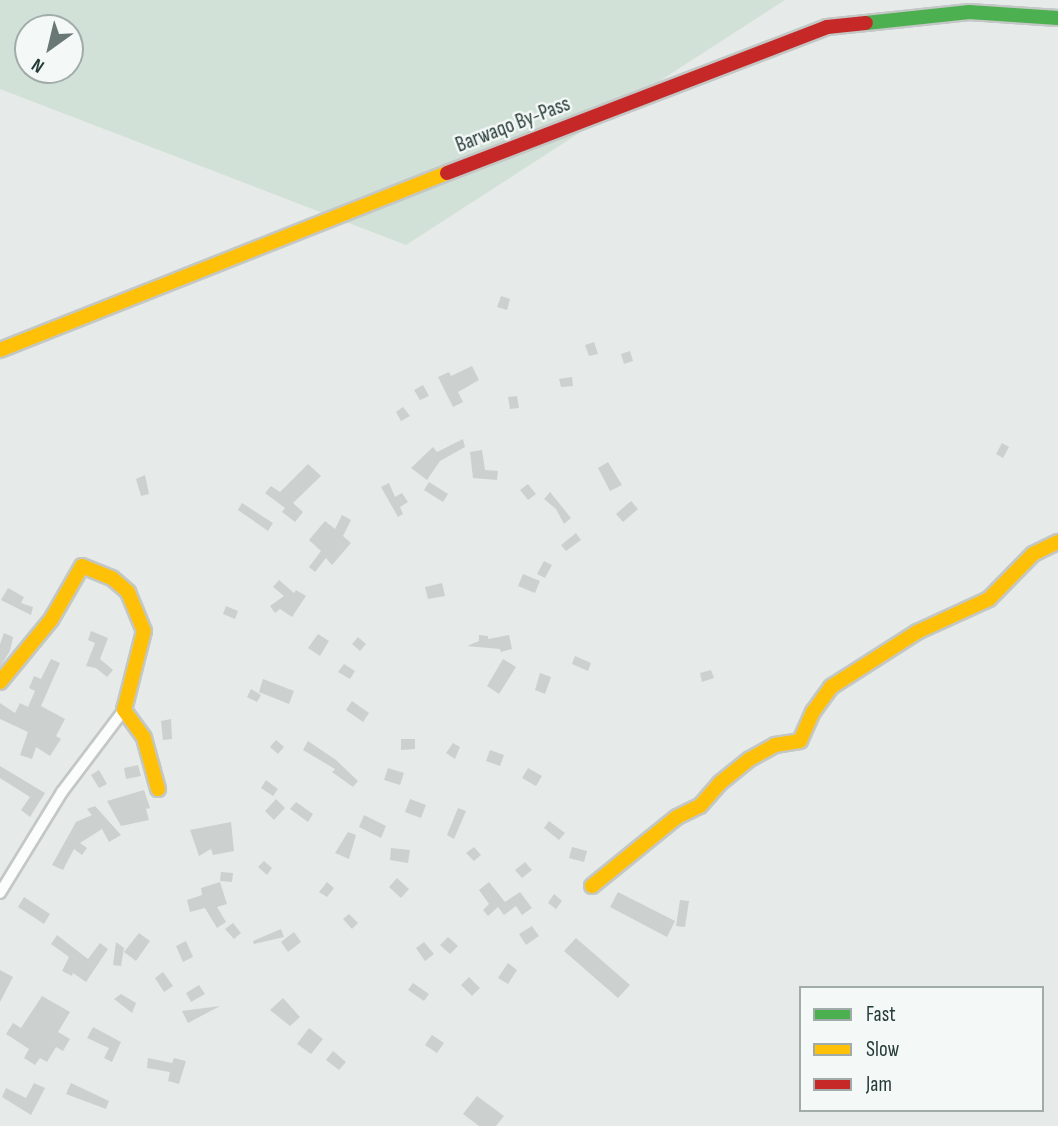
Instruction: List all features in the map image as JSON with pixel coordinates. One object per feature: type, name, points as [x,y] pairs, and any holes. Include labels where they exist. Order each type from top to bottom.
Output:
[{"type":"main road","name":"Barwaqo By-Pass","points":[[0,350],[200,269],[827,27],[970,12],[1058,18]]},
{"type":"main road","points":[[592,886],[677,817],[700,806],[720,783],[750,759],[775,745],[800,741],[813,712],[831,687],[917,632],[989,599],[1033,555],[1058,542]]},
{"type":"main road","points":[[0,682],[51,620],[82,566],[112,578],[128,592],[138,610],[144,631],[124,710],[144,738],[158,789]]},
{"type":"street","points":[[0,893],[62,792],[124,710]]},
{"type":"shaded area","points":[[0,0],[785,0],[406,245],[0,89]]},
{"type":"building","points":[[501,296],[510,299],[507,310],[497,307]]},
{"type":"building","points":[[594,342],[598,354],[589,356],[585,345]]},
{"type":"building","points":[[630,351],[633,361],[624,364],[621,354]]},
{"type":"building","points":[[472,366],[479,380],[458,392],[463,402],[453,407],[438,377],[449,372],[451,376]]},
{"type":"building","points":[[572,377],[573,386],[561,387],[559,379]]},
{"type":"building","points":[[423,385],[429,396],[420,400],[414,390]]},
{"type":"building","points":[[517,396],[519,408],[510,409],[508,397]]},
{"type":"building","points":[[403,407],[410,416],[401,421],[396,412]]},
{"type":"building","points":[[463,439],[465,447],[440,461],[427,480],[411,468],[433,447],[437,452]]},
{"type":"building","points":[[1002,443],[1009,447],[1003,458],[996,454]]},
{"type":"building","points":[[482,450],[485,470],[498,471],[497,480],[473,478],[470,452]]},
{"type":"building","points":[[608,462],[622,485],[610,491],[598,468]]},
{"type":"building","points":[[308,464],[321,476],[293,503],[303,512],[295,522],[282,512],[285,508],[265,493],[271,486],[280,492]]},
{"type":"building","points":[[145,475],[149,494],[141,496],[136,479]]},
{"type":"building","points":[[429,482],[448,494],[443,502],[424,490]]},
{"type":"building","points":[[389,483],[395,497],[402,493],[408,502],[400,507],[403,514],[398,517],[381,487]]},
{"type":"building","points":[[528,484],[536,494],[528,500],[520,490]]},
{"type":"building","points":[[550,492],[571,518],[564,524],[556,509],[544,499]]},
{"type":"building","points":[[631,501],[638,509],[623,522],[616,514]]},
{"type":"building","points":[[242,503],[273,523],[268,531],[238,510]]},
{"type":"building","points":[[342,515],[351,520],[343,536],[351,543],[332,565],[326,558],[315,572],[309,567],[321,551],[309,540],[325,521],[335,529]]},
{"type":"building","points":[[576,533],[581,540],[566,551],[561,545]]},
{"type":"building","points":[[544,561],[552,565],[545,578],[537,574]]},
{"type":"building","points":[[523,574],[540,581],[535,593],[518,586]]},
{"type":"building","points":[[279,580],[294,593],[296,590],[306,596],[292,617],[280,609],[275,613],[270,606],[284,596],[273,587]]},
{"type":"building","points":[[442,583],[445,596],[428,599],[425,587]]},
{"type":"building","points":[[8,588],[24,597],[21,603],[33,607],[31,615],[1,600]]},
{"type":"building","points":[[226,606],[238,611],[235,619],[223,614]]},
{"type":"building","points":[[91,631],[108,638],[100,659],[113,670],[107,677],[96,668],[86,666],[95,643],[88,640]]},
{"type":"building","points":[[4,633],[13,637],[10,651],[0,667],[0,644]]},
{"type":"building","points":[[318,634],[329,641],[320,656],[308,648]]},
{"type":"building","points":[[479,635],[488,636],[488,639],[509,635],[512,649],[501,652],[500,649],[467,646],[479,641]]},
{"type":"building","points":[[358,637],[366,644],[360,651],[352,644]]},
{"type":"building","points":[[575,656],[591,663],[588,671],[572,664]]},
{"type":"building","points":[[51,659],[60,663],[41,706],[65,719],[56,736],[61,739],[50,756],[36,747],[32,759],[20,755],[28,732],[0,719],[0,703],[15,713],[20,703],[28,707],[35,691],[29,688],[34,676],[41,679]]},
{"type":"building","points":[[503,659],[516,667],[499,694],[487,686]]},
{"type":"building","points":[[344,664],[355,671],[350,679],[338,672]]},
{"type":"building","points":[[711,670],[714,678],[702,682],[700,673]]},
{"type":"building","points":[[540,673],[551,677],[545,694],[535,690]]},
{"type":"building","points":[[263,679],[294,691],[289,704],[259,692]]},
{"type":"building","points":[[251,689],[261,695],[257,702],[247,697]]},
{"type":"building","points":[[352,701],[369,713],[363,722],[346,710]]},
{"type":"building","points":[[171,719],[172,739],[163,740],[161,721]]},
{"type":"building","points":[[401,739],[415,739],[415,749],[401,750]]},
{"type":"building","points":[[276,740],[284,747],[278,754],[270,747]]},
{"type":"building","points":[[308,741],[336,760],[358,781],[353,787],[332,772],[335,769],[303,750]]},
{"type":"building","points":[[453,743],[460,747],[455,759],[446,753]]},
{"type":"building","points":[[490,750],[504,755],[500,766],[486,761]]},
{"type":"building","points":[[138,765],[141,776],[126,779],[124,768]]},
{"type":"building","points":[[0,766],[45,793],[30,817],[21,810],[30,797],[0,778]]},
{"type":"building","points":[[388,768],[404,773],[400,785],[384,780]]},
{"type":"building","points":[[528,768],[542,776],[536,786],[522,778]]},
{"type":"building","points":[[99,770],[107,784],[99,788],[91,775]]},
{"type":"building","points":[[266,780],[278,789],[273,796],[261,788]]},
{"type":"building","points":[[144,790],[150,808],[146,809],[149,820],[121,826],[107,801]]},
{"type":"building","points":[[276,799],[285,808],[274,820],[265,811]]},
{"type":"building","points":[[410,799],[426,805],[421,818],[405,812]]},
{"type":"building","points":[[296,802],[313,814],[308,822],[290,809]]},
{"type":"building","points":[[95,806],[121,835],[109,842],[102,829],[80,843],[87,848],[82,855],[74,849],[63,870],[52,865],[76,822],[92,815],[87,809]]},
{"type":"building","points":[[458,808],[466,811],[454,839],[447,835]]},
{"type":"building","points":[[364,815],[386,826],[381,838],[359,827]]},
{"type":"building","points":[[549,821],[565,833],[559,840],[544,828]]},
{"type":"building","points":[[231,822],[234,851],[213,855],[211,849],[199,856],[190,830]]},
{"type":"building","points":[[348,832],[356,835],[349,859],[335,853]]},
{"type":"building","points":[[474,847],[481,855],[474,861],[466,853]]},
{"type":"building","points":[[572,847],[587,851],[584,862],[569,858]]},
{"type":"building","points":[[391,848],[410,850],[408,863],[390,860]]},
{"type":"building","points":[[264,861],[272,868],[267,875],[258,867]]},
{"type":"building","points":[[525,862],[532,870],[522,878],[515,870]]},
{"type":"building","points":[[221,872],[233,873],[232,882],[220,881]]},
{"type":"building","points":[[397,878],[409,889],[401,898],[389,887]]},
{"type":"building","points":[[220,882],[227,904],[217,907],[226,922],[217,928],[205,908],[190,912],[187,900],[202,895],[201,888]]},
{"type":"building","points":[[327,882],[334,888],[327,897],[319,892]]},
{"type":"building","points":[[489,882],[505,902],[520,892],[532,908],[522,915],[516,906],[504,915],[498,907],[488,916],[483,910],[489,904],[479,890]]},
{"type":"building","points":[[618,892],[675,921],[667,937],[610,907]]},
{"type":"building","points":[[554,894],[562,901],[556,909],[548,903]]},
{"type":"building","points":[[24,897],[50,914],[44,924],[18,907]]},
{"type":"building","points":[[680,900],[689,901],[685,927],[676,926]]},
{"type":"building","points":[[349,914],[358,923],[352,929],[343,919]]},
{"type":"building","points":[[233,923],[241,933],[234,939],[225,929]]},
{"type":"building","points":[[532,926],[539,936],[526,945],[519,934]]},
{"type":"building","points":[[281,929],[284,937],[254,944],[253,941]]},
{"type":"building","points":[[294,932],[301,942],[288,952],[281,942]]},
{"type":"building","points":[[139,933],[150,941],[136,961],[124,952]]},
{"type":"building","points":[[57,935],[88,959],[100,943],[108,949],[86,982],[73,973],[72,976],[62,971],[69,957],[51,944]]},
{"type":"building","points":[[448,937],[458,946],[450,954],[440,945]]},
{"type":"building","points":[[576,938],[630,985],[618,998],[564,951]]},
{"type":"building","points":[[186,941],[193,957],[183,962],[176,946]]},
{"type":"building","points":[[116,942],[124,948],[121,966],[113,965]]},
{"type":"building","points":[[424,942],[434,954],[425,961],[416,948]]},
{"type":"building","points":[[508,963],[517,970],[508,984],[498,978]]},
{"type":"building","points":[[0,970],[13,977],[0,1002]]},
{"type":"building","points":[[163,972],[173,986],[164,992],[155,978]]},
{"type":"building","points":[[469,977],[480,988],[472,996],[461,985]]},
{"type":"building","points":[[413,983],[429,994],[424,1001],[408,990]]},
{"type":"building","points":[[199,985],[205,994],[191,1002],[186,993]]},
{"type":"building","points":[[121,994],[136,1003],[132,1013],[114,999]]},
{"type":"building","points":[[42,996],[70,1012],[58,1032],[70,1039],[63,1051],[56,1047],[47,1062],[40,1058],[35,1065],[24,1058],[29,1049],[6,1034],[13,1023],[21,1028]]},
{"type":"building","points":[[283,998],[300,1017],[290,1026],[270,1010]]},
{"type":"building","points":[[220,1006],[188,1023],[182,1011]]},
{"type":"building","points":[[93,1027],[121,1042],[112,1062],[104,1058],[109,1048],[87,1038]]},
{"type":"building","points":[[309,1028],[323,1039],[311,1054],[297,1044]]},
{"type":"building","points":[[432,1035],[444,1043],[437,1053],[425,1045]]},
{"type":"building","points":[[333,1051],[346,1062],[339,1070],[326,1060]]},
{"type":"building","points":[[148,1058],[172,1063],[174,1058],[186,1061],[179,1084],[168,1081],[170,1072],[147,1068]]},
{"type":"building","points":[[34,1083],[45,1088],[31,1115],[2,1097],[6,1088],[26,1098]]},
{"type":"building","points":[[71,1083],[109,1101],[106,1109],[66,1094]]},
{"type":"building","points":[[477,1096],[504,1116],[496,1126],[479,1126],[463,1114]]},
{"type":"traffic: fast","points":[[866,23],[969,12],[1058,18]]},
{"type":"traffic: slow","points":[[0,350],[447,173]]},
{"type":"traffic: slow","points":[[592,886],[677,817],[700,806],[720,783],[750,759],[775,745],[800,741],[813,712],[831,687],[917,632],[989,599],[1033,554],[1058,542]]},
{"type":"traffic: slow","points":[[0,682],[51,620],[82,566],[112,578],[128,592],[144,631],[124,710],[144,738],[158,789]]},
{"type":"traffic: jam","points":[[447,173],[827,27],[866,23]]}]
